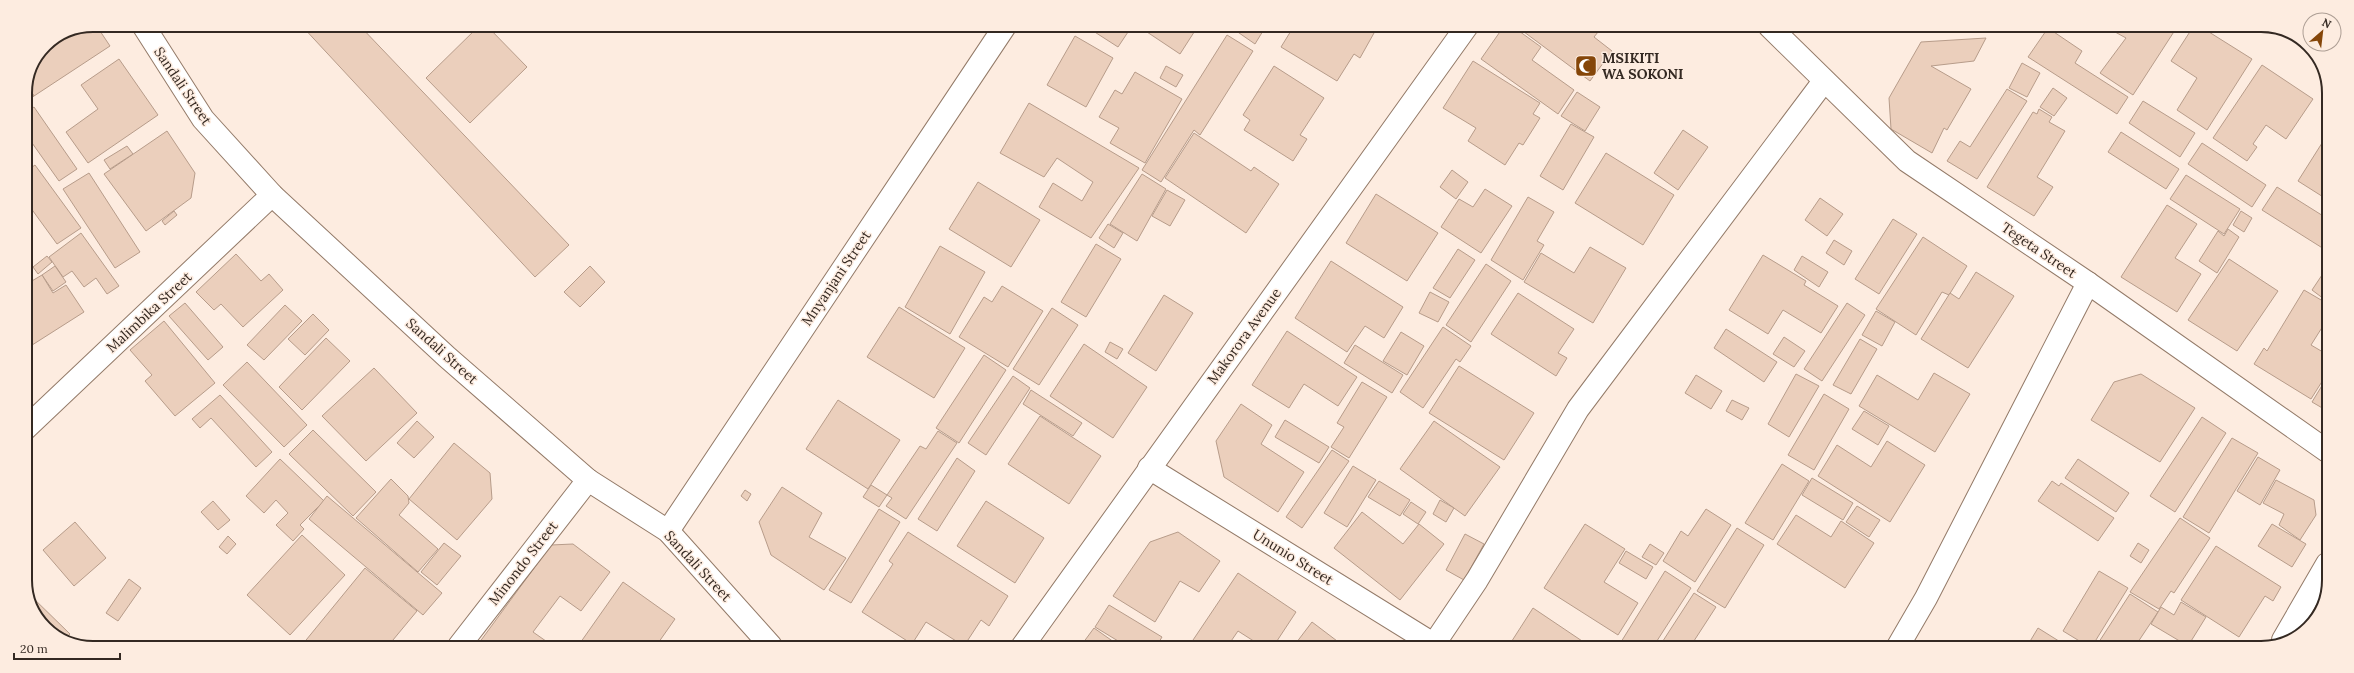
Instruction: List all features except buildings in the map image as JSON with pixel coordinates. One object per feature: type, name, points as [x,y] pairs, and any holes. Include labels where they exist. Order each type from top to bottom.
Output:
[{"type":"street","name":"Sandali Street","points":[[147,32],[203,119],[272,195],[447,357],[588,480],[668,531],[767,641]]},
{"type":"street","name":"Mnyanjani Street","points":[[668,531],[1001,32]]},
{"type":"street","name":"Makorora Avenue","points":[[1026,641],[1463,32]]},
{"type":"street","name":"Tegeta Street","points":[[1775,32],[1907,162],[2088,283],[2322,447]]},
{"type":"street","points":[[1439,641],[1578,409],[1824,81]]},
{"type":"street","name":"Malimbika Street","points":[[32,422],[272,195]]},
{"type":"street","points":[[1901,641],[1926,598],[2088,283]]},
{"type":"street","name":"Ununio Street","points":[[1149,468],[1428,641]]},
{"type":"street","name":"Minondo Street","points":[[463,641],[588,480]]},
{"type":"street","points":[[2285,636],[2322,573]]},
{"type":"place","name":"MSIKITI WA SOKONI","points":[[1586,66]]}]
